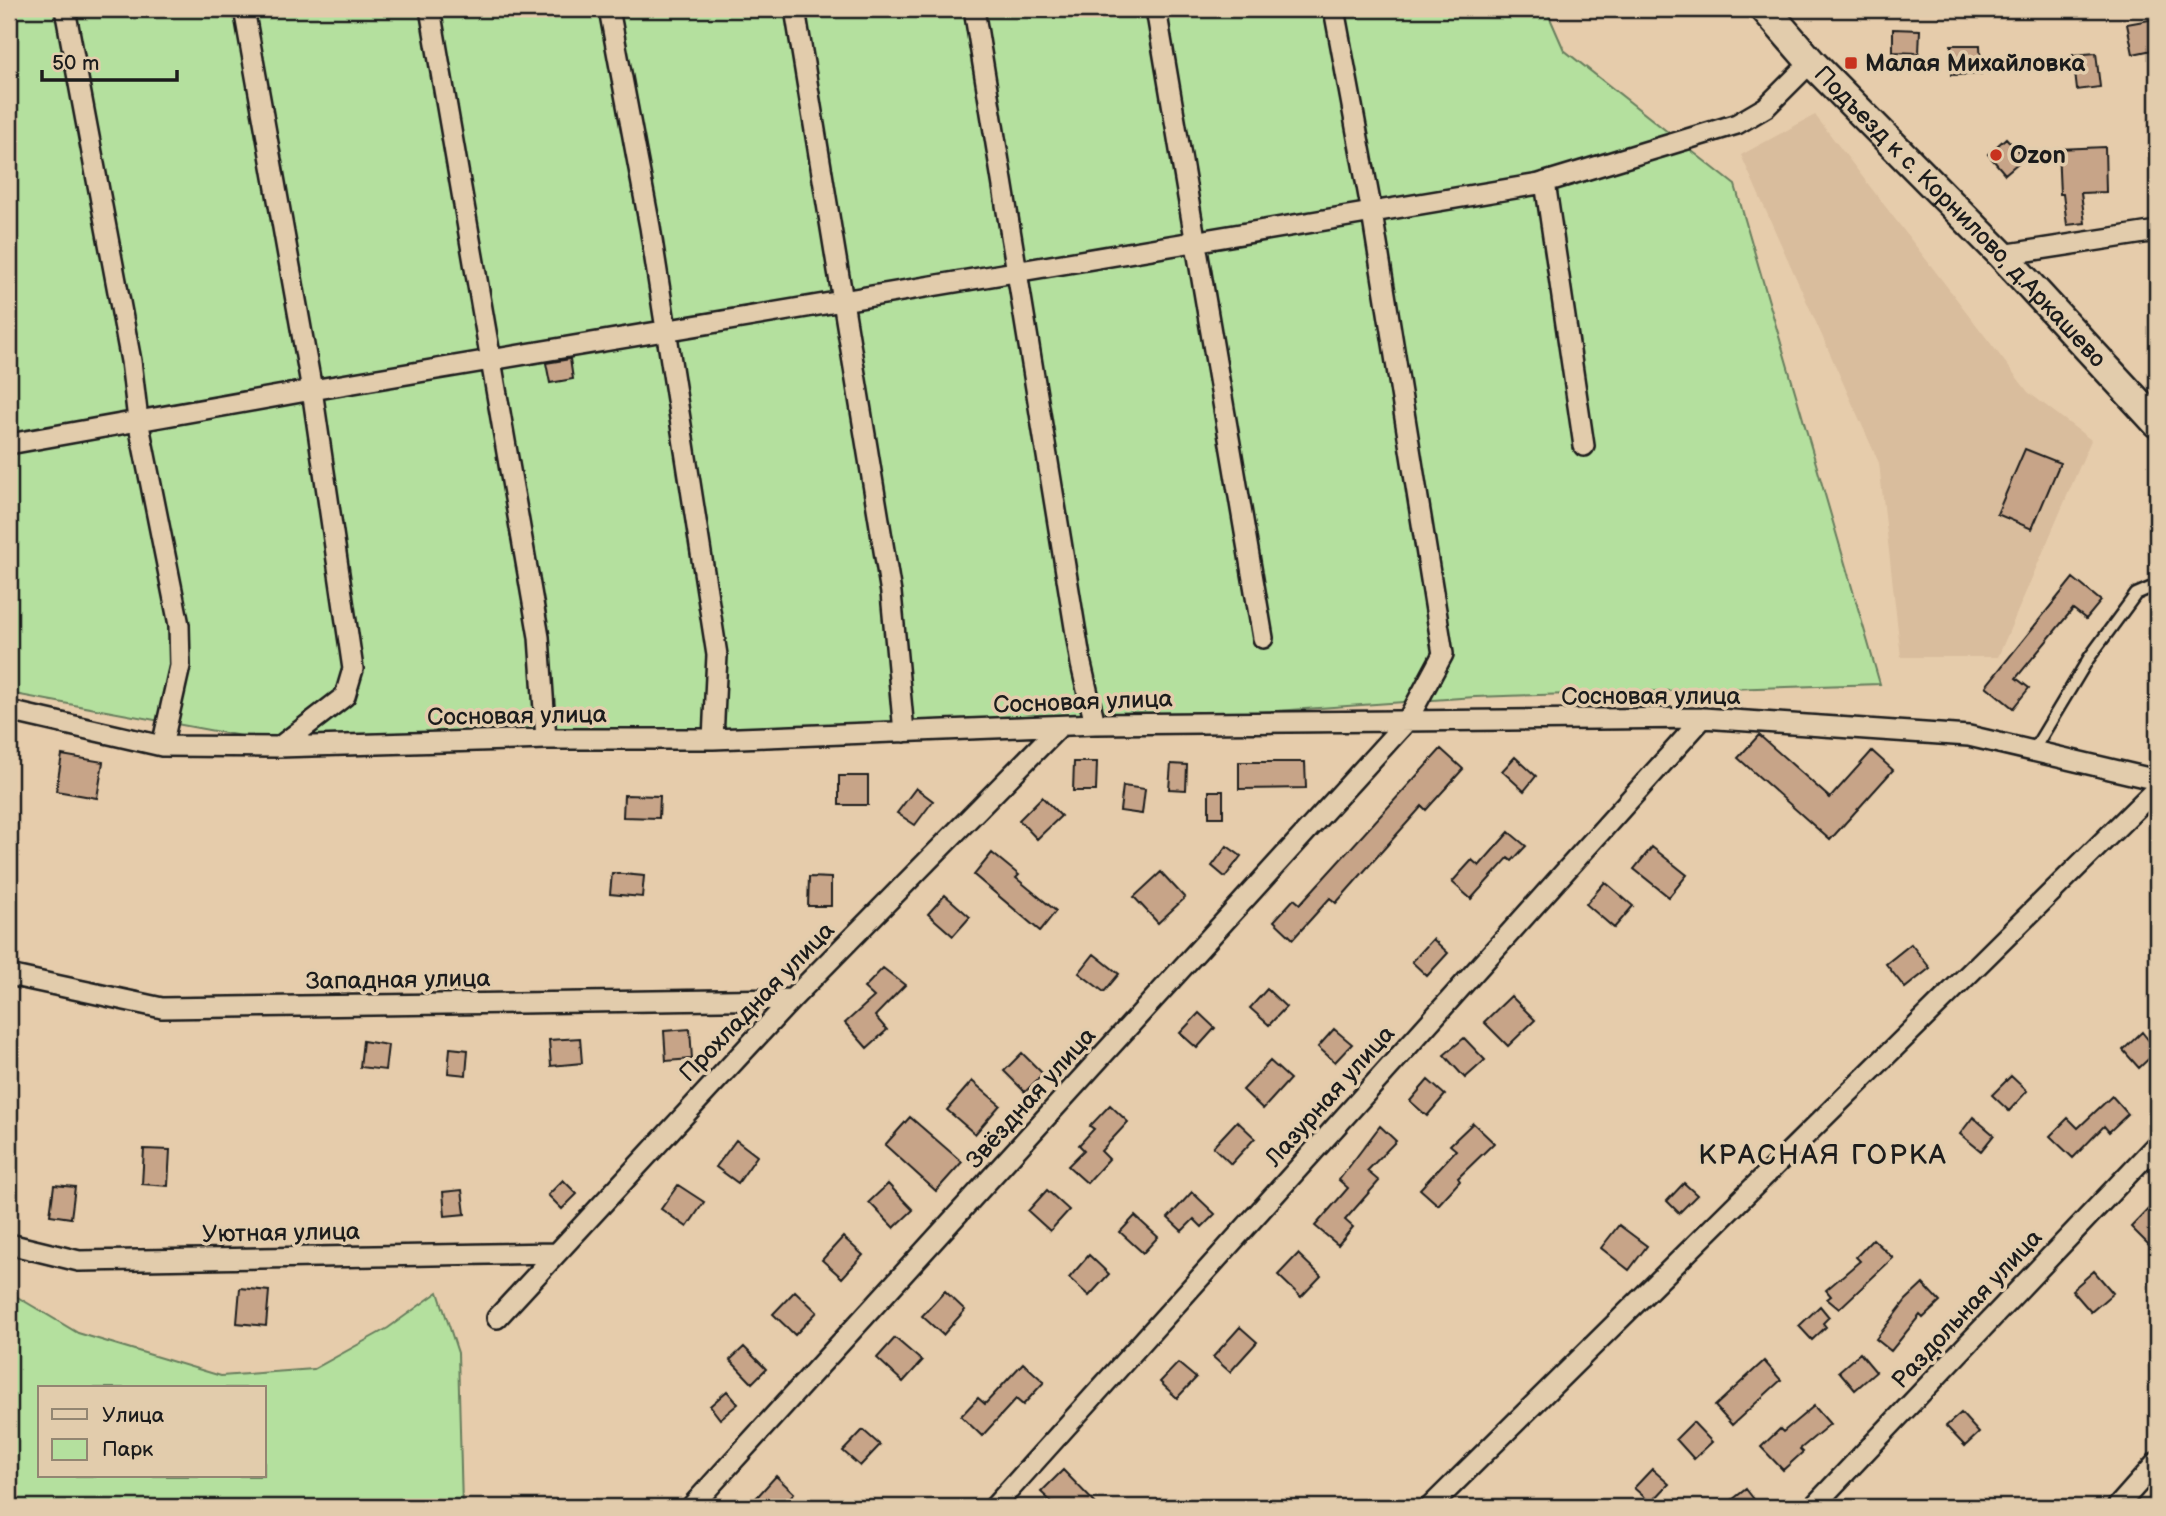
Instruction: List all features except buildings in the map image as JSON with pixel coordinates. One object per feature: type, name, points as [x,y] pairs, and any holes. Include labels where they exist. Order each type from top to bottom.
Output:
[{"type":"street","points":[[65,9],[131,361],[138,420],[179,625],[180,666],[162,746]]},
{"type":"street","points":[[244,9],[312,390],[353,669],[345,696],[279,747]]},
{"type":"street","points":[[430,9],[539,636],[546,739]]},
{"type":"street","points":[[609,9],[650,227],[717,655],[713,739]]},
{"type":"street","points":[[795,9],[891,593],[904,732]]},
{"type":"street","points":[[974,9],[1081,664],[1095,724]]},
{"type":"street","points":[[1156,9],[1263,638]]},
{"type":"street","name":"Звёздная улица","points":[[691,1507],[1407,721],[1443,654],[1372,213],[1334,9]]},
{"type":"street","name":"Подъезд к с. Корнилово, д.Аркашево","points":[[1765,9],[1811,62],[2002,255],[2157,423]]},
{"type":"street","points":[[9,444],[492,359],[1545,182],[1737,124],[1766,107],[1811,62]]},
{"type":"street","points":[[1545,182],[1584,446]]},
{"type":"street","points":[[2002,255],[2157,232]]},
{"type":"street","name":"Сосновая улица","points":[[9,711],[162,746],[279,747],[546,739],[713,739],[1095,724],[1703,718],[1969,736],[2157,780]]},
{"type":"street","name":"Лазурная улица","points":[[994,1507],[1703,718]]},
{"type":"street","name":"Прохладная улица","points":[[497,1318],[792,999],[1060,726]]},
{"type":"street","points":[[1430,1507],[2157,788]]},
{"type":"street","name":"Западная улица","points":[[9,975],[162,1008],[792,999]]},
{"type":"street","name":"Раздольная улица","points":[[1812,1507],[2157,1144]]},
{"type":"street","name":"Уютная улица","points":[[9,1244],[79,1261],[555,1253]]},
{"type":"street","points":[[2117,1507],[2157,1462]]},
{"type":"lane","points":[[2033,751],[2089,658],[2136,594],[2157,585]]},
{"type":"shaded area","points":[[1815,115],[2028,392],[2091,440],[1998,657],[1901,657],[1879,463],[1741,155]]},
{"type":"green space","points":[[9,9],[1546,9],[1564,50],[1735,185],[1880,684],[1475,697],[1060,726],[252,738],[9,693]]},
{"type":"green space","points":[[9,1292],[78,1333],[221,1376],[314,1369],[388,1328],[438,1292],[458,1353],[462,1507],[9,1507]]},
{"type":"place","name":"Малая Михайловка","points":[[1851,63]]},
{"type":"place","name":"Ozon","points":[[1996,155]]},
{"type":"district","name":"КРАСНАЯ ГОРКА","points":[[1823,1155]]}]
